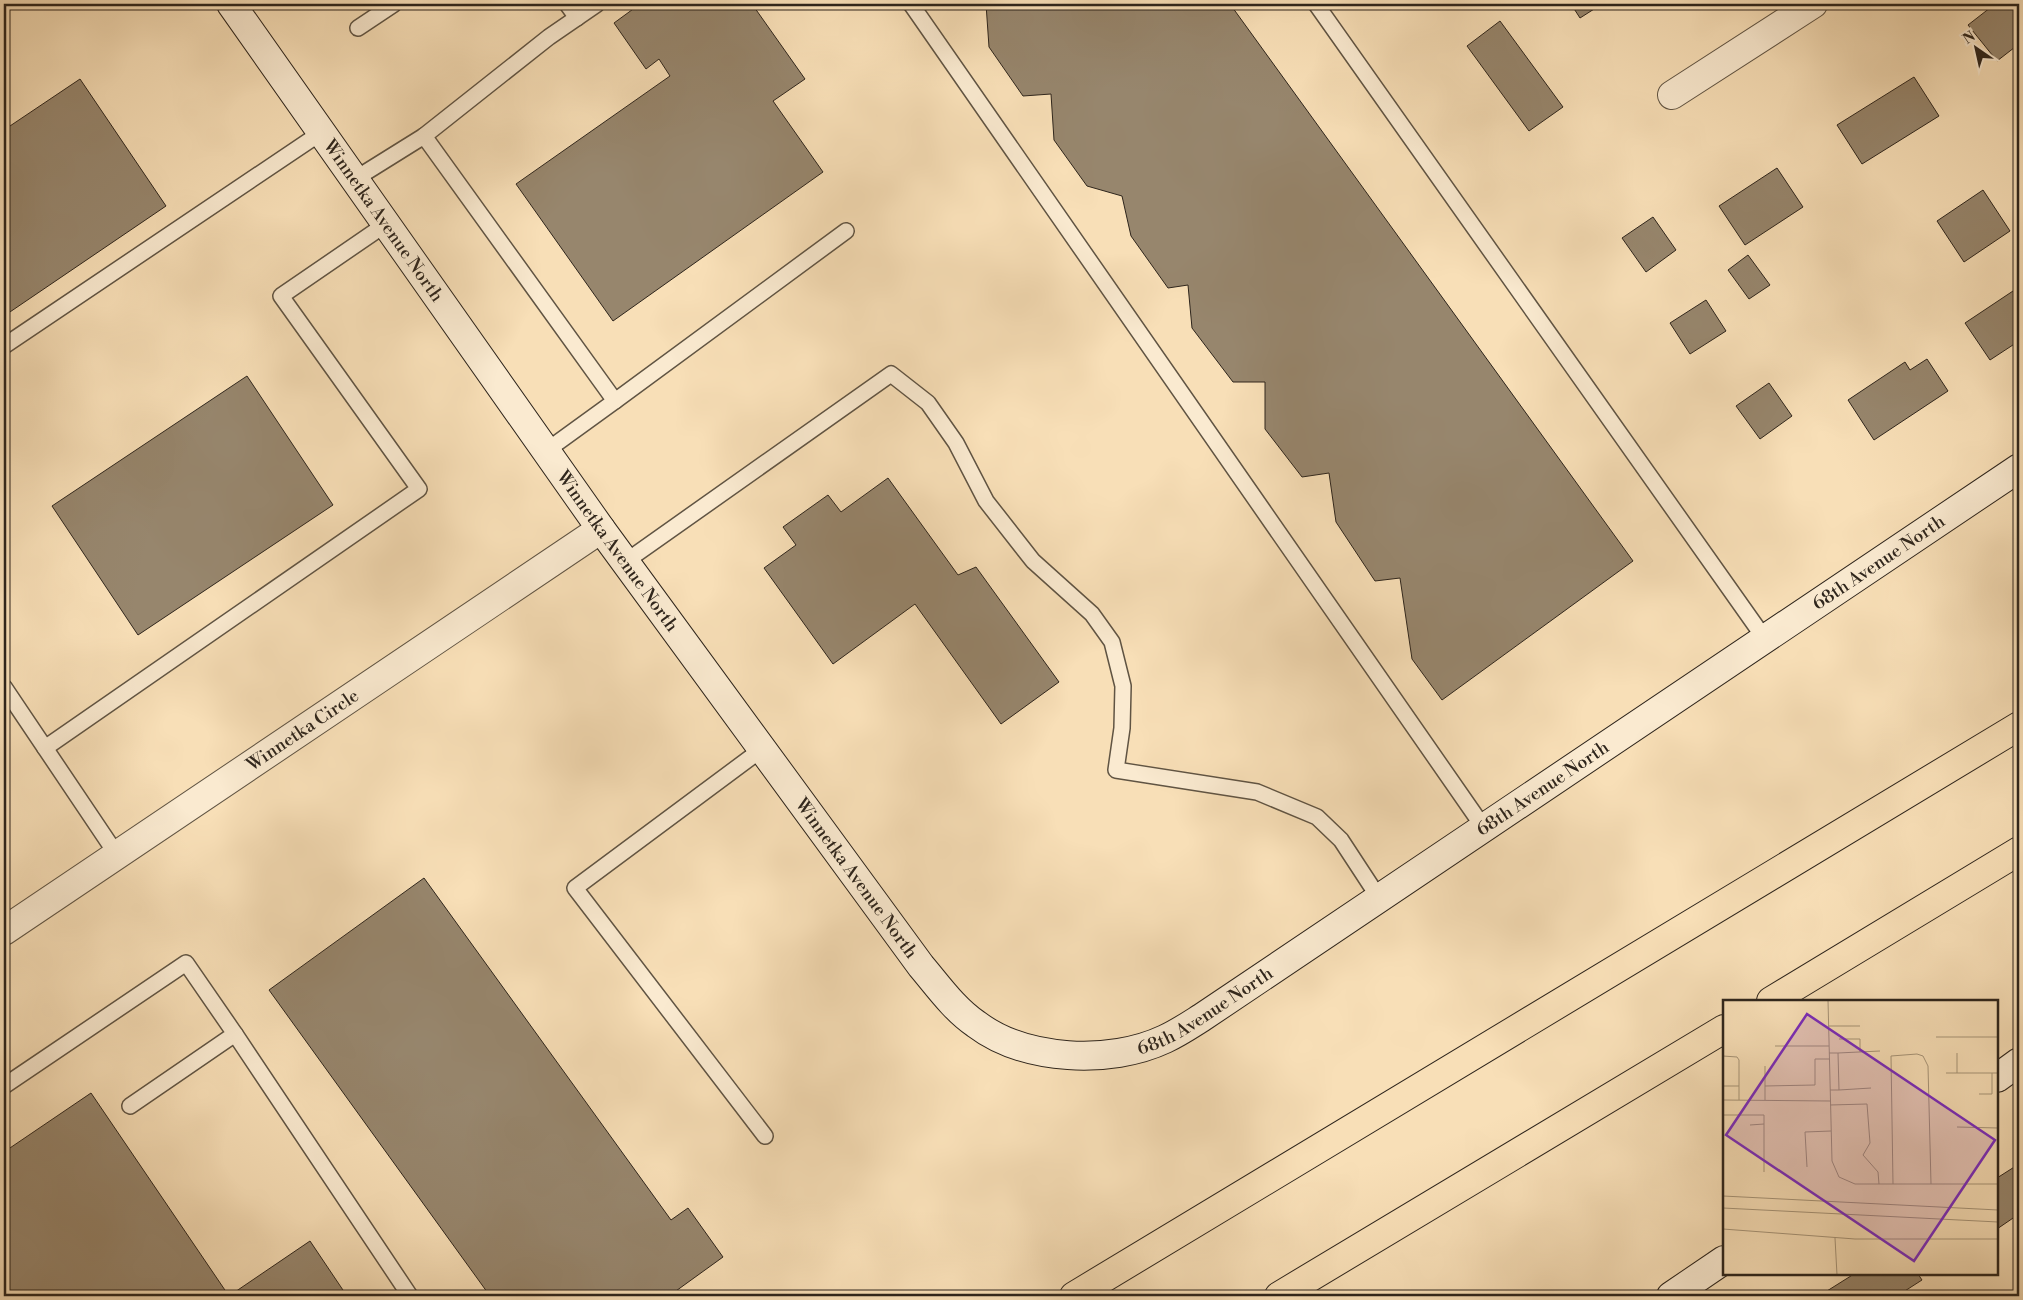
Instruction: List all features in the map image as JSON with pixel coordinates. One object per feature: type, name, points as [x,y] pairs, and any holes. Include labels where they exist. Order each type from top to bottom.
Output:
[{"type":"highway","points":[[1074,1296],[2019,726]]},
{"type":"highway","points":[[1772,1000],[2019,851]]},
{"type":"highway","points":[[1279,1296],[1723,1030]]},
{"type":"street","name":"Winnetka Avenue North","points":[[231,4],[601,529],[921,966],[946,996],[976,1024],[1011,1043],[1047,1053]]},
{"type":"street","points":[[1672,95],[1813,4]]},
{"type":"street","name":"68th Avenue North","points":[[1047,1053],[1088,1056],[1127,1051],[1165,1039],[1201,1018],[2019,468]]},
{"type":"street","name":"Winnetka Circle","points":[[4,931],[601,529]]},
{"type":"street","points":[[1998,1077],[2019,1062]]},
{"type":"street","points":[[1671,1296],[1723,1261]]},
{"type":"lane","points":[[358,28],[394,4]]},
{"type":"lane","points":[[567,4],[577,18]]},
{"type":"lane","points":[[355,179],[424,136],[549,37],[597,4]]},
{"type":"lane","points":[[911,4],[1484,828]]},
{"type":"lane","points":[[1316,4],[1765,639]]},
{"type":"lane","points":[[4,346],[322,132]]},
{"type":"lane","points":[[424,136],[615,401]]},
{"type":"lane","points":[[45,748],[418,489],[281,296],[386,224]]},
{"type":"lane","points":[[546,451],[846,231]]},
{"type":"lane","points":[[625,562],[891,374],[928,403],[956,443],[986,501],[1033,561],[1092,614],[1112,642],[1123,686],[1122,728],[1116,770],[1257,792],[1317,818],[1341,840],[1379,898]]},
{"type":"lane","points":[[4,687],[117,855]]},
{"type":"lane","points":[[762,749],[575,888],[765,1136]]},
{"type":"lane","points":[[4,1086],[186,963],[410,1296]]},
{"type":"lane","points":[[130,1106],[235,1034]]},
{"type":"building","points":[[640,4],[752,4],[805,79],[773,101],[823,172],[613,321],[516,184],[670,76],[659,59],[646,69],[614,23]]},
{"type":"building","points":[[986,4],[1230,4],[1633,561],[1442,700],[1412,659],[1400,578],[1375,581],[1336,522],[1329,473],[1302,477],[1265,429],[1265,382],[1233,382],[1192,328],[1188,285],[1168,288],[1131,236],[1122,196],[1087,186],[1054,140],[1051,94],[1023,96],[989,47]]},
{"type":"building","points":[[1571,4],[1602,4],[1580,18]]},
{"type":"building","points":[[1995,4],[2019,4],[2019,44],[1997,61],[1968,25]]},
{"type":"building","points":[[1500,21],[1563,107],[1529,131],[1467,46]]},
{"type":"building","points":[[1914,77],[1939,116],[1862,164],[1837,125]]},
{"type":"building","points":[[80,79],[166,206],[4,316],[4,130]]},
{"type":"building","points":[[1777,168],[1803,207],[1745,245],[1719,206]]},
{"type":"building","points":[[1983,190],[2010,231],[1964,262],[1937,221]]},
{"type":"building","points":[[1653,217],[1676,250],[1646,272],[1622,238]]},
{"type":"building","points":[[1748,255],[1770,285],[1749,299],[1728,270]]},
{"type":"building","points":[[2019,287],[2019,341],[1990,360],[1965,323]]},
{"type":"building","points":[[1706,300],[1726,331],[1690,354],[1670,323]]},
{"type":"building","points":[[1927,359],[1948,391],[1874,440],[1848,400],[1905,362],[1910,370]]},
{"type":"building","points":[[247,376],[333,505],[138,635],[52,506]]},
{"type":"building","points":[[1769,383],[1792,416],[1760,439],[1736,406]]},
{"type":"building","points":[[888,478],[958,575],[976,567],[1059,682],[1001,724],[915,604],[833,664],[764,568],[796,545],[783,527],[828,495],[841,512]]},
{"type":"building","points":[[424,878],[671,1220],[688,1208],[723,1257],[669,1296],[490,1296],[269,990]]},
{"type":"building","points":[[91,1093],[229,1296],[4,1296],[4,1152]]},
{"type":"building","points":[[2019,1164],[2019,1214],[1998,1228],[1998,1177]]},
{"type":"building","points":[[310,1241],[347,1296],[229,1296]]},
{"type":"building","points":[[1852,1275],[1919,1275],[1922,1280],[1897,1296],[1819,1296]]}]
